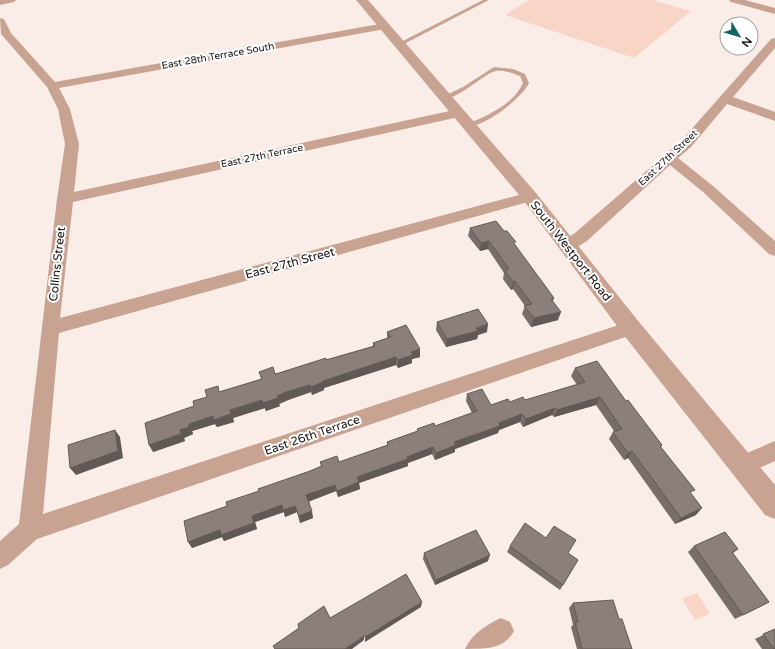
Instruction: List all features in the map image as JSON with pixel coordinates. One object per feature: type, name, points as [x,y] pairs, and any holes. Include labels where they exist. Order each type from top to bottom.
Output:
[{"type":"street","points":[[0,2],[11,0]]},
{"type":"street","name":"South Westport Road","points":[[362,0],[530,197],[631,328],[775,506]]},
{"type":"street","points":[[734,0],[775,11]]},
{"type":"street","name":"Collins Street","points":[[0,21],[6,34],[52,86],[64,109],[72,144],[64,199],[30,530]]},
{"type":"street","name":"East 28th Terrace South","points":[[52,86],[385,26]]},
{"type":"street","name":"East 27th Street","points":[[567,246],[581,237],[686,144],[775,41]]},
{"type":"street","points":[[725,98],[757,109],[775,118]]},
{"type":"street","name":"East 27th Terrace","points":[[64,199],[464,119]]},
{"type":"street","points":[[670,158],[708,189],[775,250]]},
{"type":"street","name":"East 27th Street","points":[[50,328],[530,197]]},
{"type":"street","name":"East 26th Terrace","points":[[0,557],[30,530],[631,328]]},
{"type":"street","points":[[743,465],[775,451]]},
{"type":"street","points":[[478,649],[501,631]]},
{"type":"lane","points":[[400,44],[487,0]]},
{"type":"lane","points":[[445,97],[465,88],[494,69],[513,71],[523,75],[526,83],[522,92],[484,119],[464,119]]},
{"type":"shaded area","points":[[529,0],[652,0],[691,11],[634,58],[505,15]]},
{"type":"shaded area","points":[[697,593],[710,614],[695,620],[682,599]]},
{"type":"building","points":[[496,221],[516,242],[513,242],[554,298],[551,299],[561,312],[534,318],[524,306],[532,304],[515,281],[513,282],[505,271],[509,269],[489,241],[481,243],[470,228]]},
{"type":"building","points":[[478,309],[488,324],[476,328],[478,331],[447,339],[437,322]]},
{"type":"building","points":[[406,325],[420,349],[411,352],[413,355],[398,360],[396,357],[323,381],[311,387],[310,385],[286,392],[277,396],[278,398],[263,403],[262,400],[230,410],[231,414],[214,420],[213,416],[189,424],[189,427],[180,430],[181,434],[149,445],[145,423],[194,406],[193,401],[207,397],[205,390],[218,386],[219,392],[262,379],[259,372],[273,367],[275,374],[326,358],[326,360],[375,346],[373,343],[391,337],[387,332]]},
{"type":"building","points":[[597,361],[626,401],[628,400],[662,445],[660,446],[695,490],[690,492],[702,508],[681,518],[632,451],[628,453],[613,432],[622,429],[600,397],[557,410],[555,408],[526,419],[522,414],[499,423],[500,426],[454,442],[456,445],[436,453],[433,447],[407,457],[408,459],[357,477],[359,482],[337,491],[335,485],[306,495],[312,511],[299,516],[295,506],[283,510],[282,505],[252,516],[254,523],[221,535],[220,530],[188,542],[184,521],[227,506],[226,502],[259,491],[258,489],[322,466],[320,462],[337,456],[339,462],[388,445],[387,442],[418,431],[417,429],[434,423],[435,426],[477,411],[467,394],[482,389],[491,405],[508,399],[510,402],[523,397],[525,400],[585,382],[575,368]]},
{"type":"building","points":[[115,430],[118,451],[70,468],[68,445]]},
{"type":"building","points":[[525,523],[546,538],[554,526],[576,540],[568,553],[578,560],[563,585],[510,546]]},
{"type":"building","points":[[476,530],[490,555],[436,580],[424,553]]},
{"type":"building","points":[[725,532],[738,549],[732,552],[769,602],[743,615],[694,546]]},
{"type":"building","points":[[406,574],[422,602],[345,649],[275,649],[273,646],[299,628],[298,624],[324,606],[330,618]]},
{"type":"building","points":[[613,600],[619,619],[622,619],[632,649],[582,649],[575,622],[578,622],[573,603]]},
{"type":"building","points":[[775,629],[775,649],[774,649],[763,634]]}]
